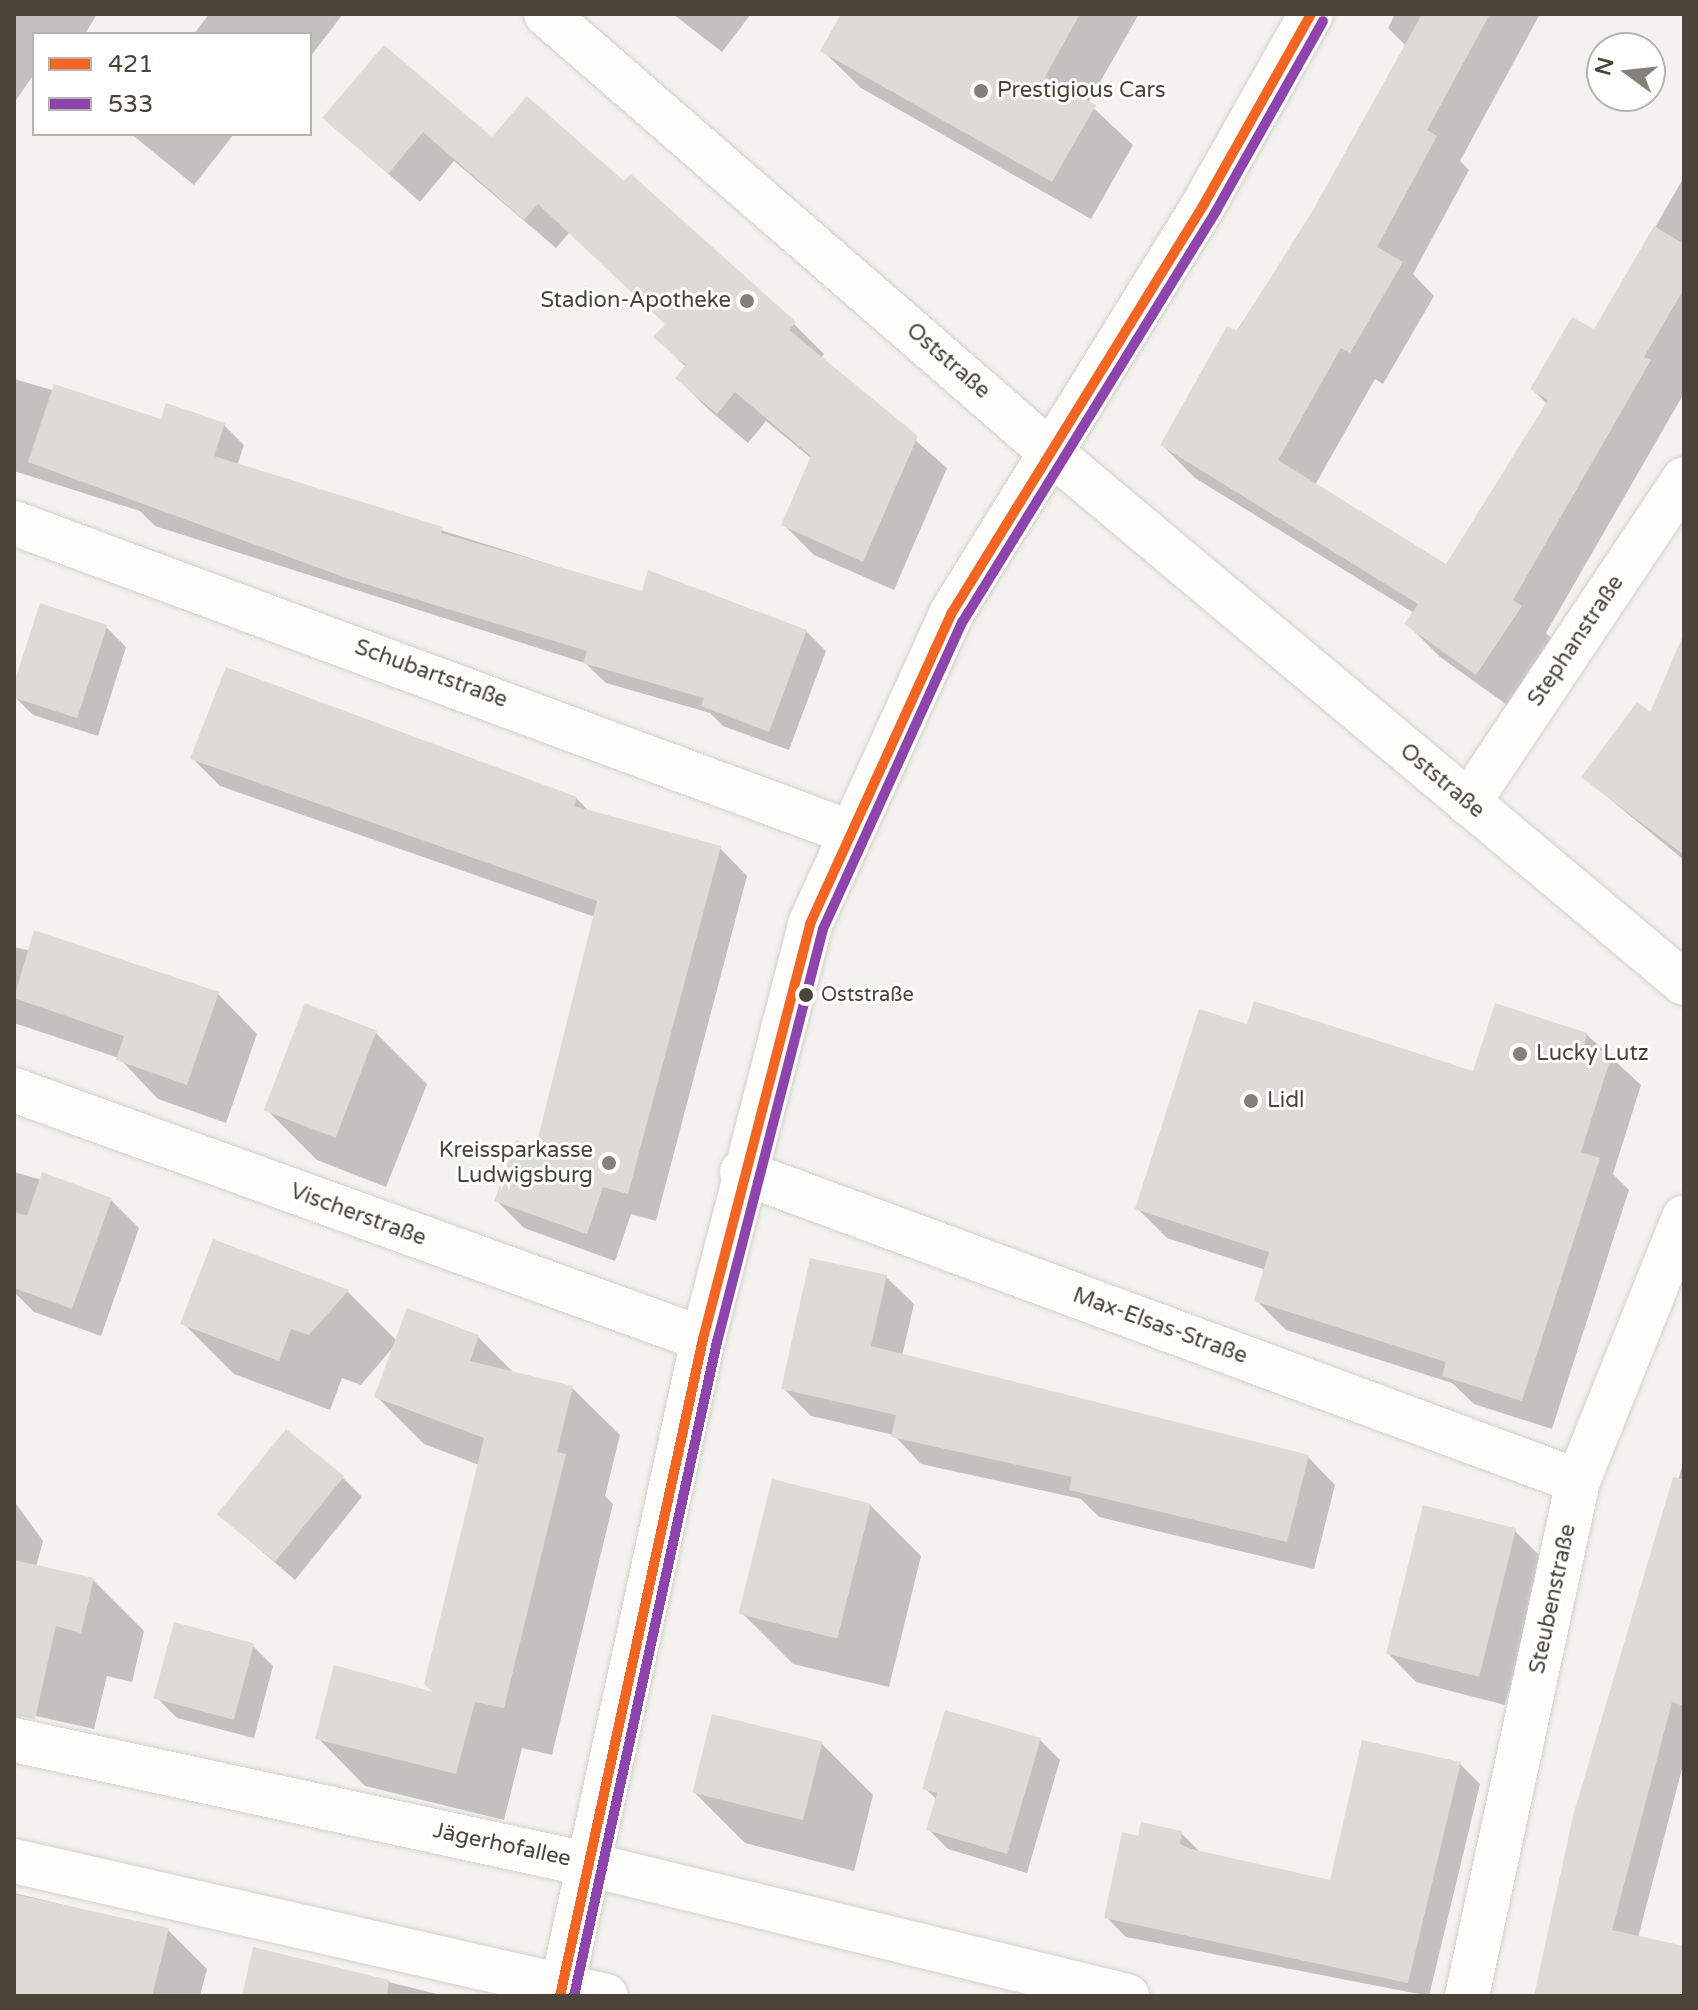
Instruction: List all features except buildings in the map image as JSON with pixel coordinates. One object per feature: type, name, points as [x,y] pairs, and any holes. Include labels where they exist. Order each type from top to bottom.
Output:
[{"type":"street","name":"Oststraße","points":[[546,14],[1047,449],[1684,983]]},
{"type":"street","points":[[561,1991],[591,1865],[703,1339],[742,1172],[810,924],[846,831],[951,614],[1047,449],[1204,204],[1311,14]]},
{"type":"street","name":"Stephanstraße","points":[[1468,803],[1684,479]]},
{"type":"street","name":"Schubartstraße","points":[[14,523],[846,831]]},
{"type":"street","name":"Vischerstraße","points":[[14,1090],[703,1339]]},
{"type":"street","name":"Max-Elsas-Straße","points":[[742,1172],[1578,1481]]},
{"type":"street","name":"Steubenstraße","points":[[1467,1996],[1578,1481],[1684,1217]]},
{"type":"street","name":"Jägerhofallee","points":[[14,1740],[591,1865],[1127,1996]]},
{"type":"street","points":[[14,1861],[561,1991],[606,1996]]},
{"type":"transit line","name":"421","points":[[560,1996],[703,1339],[810,924],[951,614],[1204,204],[1311,14]]},
{"type":"transit line","name":"533","points":[[574,1996],[717,1342],[823,929],[963,621],[1216,211],[1323,21]]},
{"type":"place","name":"Prestigious Cars","points":[[981,91]]},
{"type":"place","name":"Stadion-Apotheke","points":[[747,301]]},
{"type":"place","name":"Oststraße","points":[[806,995]]},
{"type":"place","name":"Lucky Lutz","points":[[1520,1054]]},
{"type":"place","name":"Lidl","points":[[1251,1101]]},
{"type":"place","name":"Kreissparkasse Ludwigsburg","points":[[609,1163]]}]
